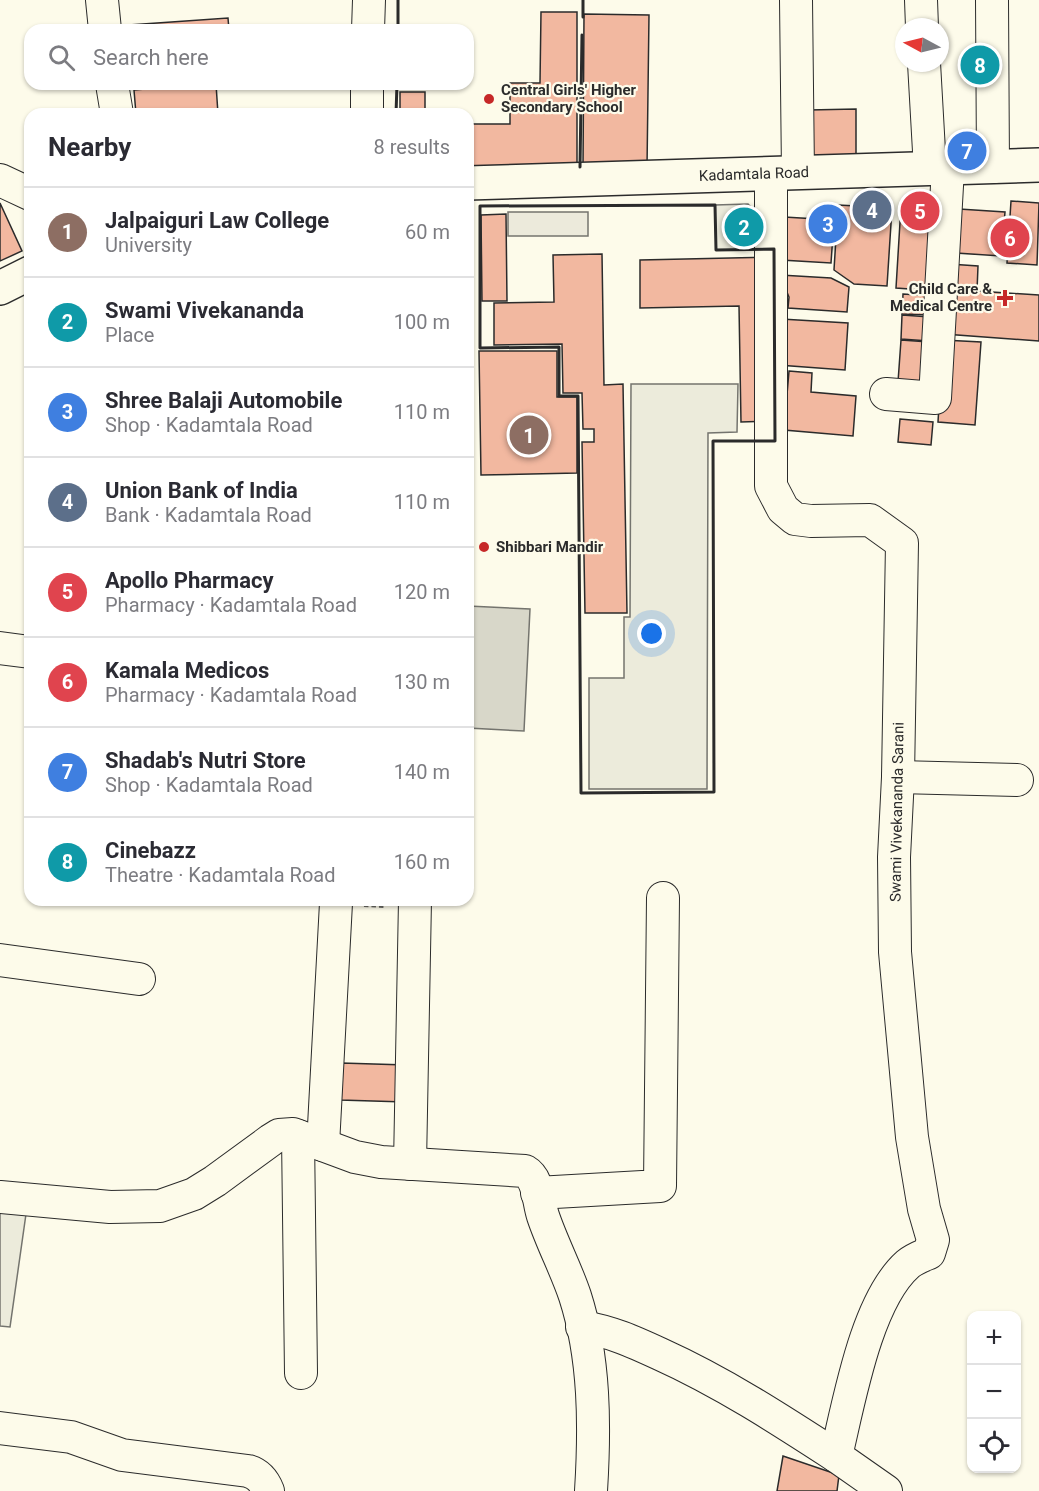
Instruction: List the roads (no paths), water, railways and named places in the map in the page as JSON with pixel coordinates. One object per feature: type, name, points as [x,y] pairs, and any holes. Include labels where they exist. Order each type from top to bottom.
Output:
[{"type":"main road","name":"Kadamtala Road","points":[[474,183],[1039,165]]},
{"type":"main road","points":[[0,288],[24,276]]},
{"type":"street","points":[[102,0],[104,24]]},
{"type":"street","points":[[368,24],[369,0]]},
{"type":"street","points":[[784,173],[796,0]]},
{"type":"street","points":[[921,0],[922,18]]},
{"type":"street","points":[[992,0],[993,167]]},
{"type":"street","points":[[886,394],[935,398],[939,169],[925,72]]},
{"type":"street","points":[[112,90],[116,108]]},
{"type":"street","points":[[366,108],[367,90]]},
{"type":"street","name":"Swami Vivekananda Sarani","points":[[784,173],[771,486],[783,510],[795,519],[870,520],[902,543],[898,777],[894,857],[895,952],[912,1137],[924,1209],[933,1239],[928,1253],[908,1264],[890,1286],[872,1322],[857,1368],[836,1456]]},
{"type":"street","points":[[0,180],[24,191]]},
{"type":"street","points":[[0,648],[24,651]]},
{"type":"street","points":[[898,777],[1017,780]]},
{"type":"street","points":[[537,1193],[660,1186],[663,898]]},
{"type":"street","points":[[301,1373],[311,1141],[336,906]]},
{"type":"street","points":[[410,1164],[415,906]]},
{"type":"street","points":[[0,960],[140,979]]},
{"type":"street","points":[[0,1197],[111,1207],[160,1206],[194,1194],[279,1135],[286,1134],[355,1157],[381,1162],[525,1170],[534,1179],[541,1212],[575,1296],[587,1349],[592,1407],[591,1491]]},
{"type":"street","points":[[582,1327],[623,1337],[684,1365],[736,1393],[836,1456],[886,1491]]},
{"type":"street","points":[[0,1428],[71,1437],[122,1455],[248,1471],[256,1473],[262,1479],[268,1491]]},
{"type":"place","name":"Cinebazz","points":[[980,65]]},
{"type":"place","name":"Central Girls' Higher Secondary School","points":[[489,99]]},
{"type":"place","name":"Shadab's Nutri Store","points":[[967,151]]},
{"type":"place","name":"Union Bank of India","points":[[872,210]]},
{"type":"place","name":"Apollo Pharmacy","points":[[920,211]]},
{"type":"place","name":"Shree Balaji Automobile","points":[[828,224]]},
{"type":"place","name":"Swami Vivekananda","points":[[744,227]]},
{"type":"place","name":"Kamala Medicos","points":[[1010,238]]},
{"type":"place","name":"Child Care & Medical Centre","points":[[1005,298]]},
{"type":"place","name":"Jalpaiguri Law College","points":[[529,435]]},
{"type":"place","name":"Shibbari Mandir","points":[[484,547]]}]
